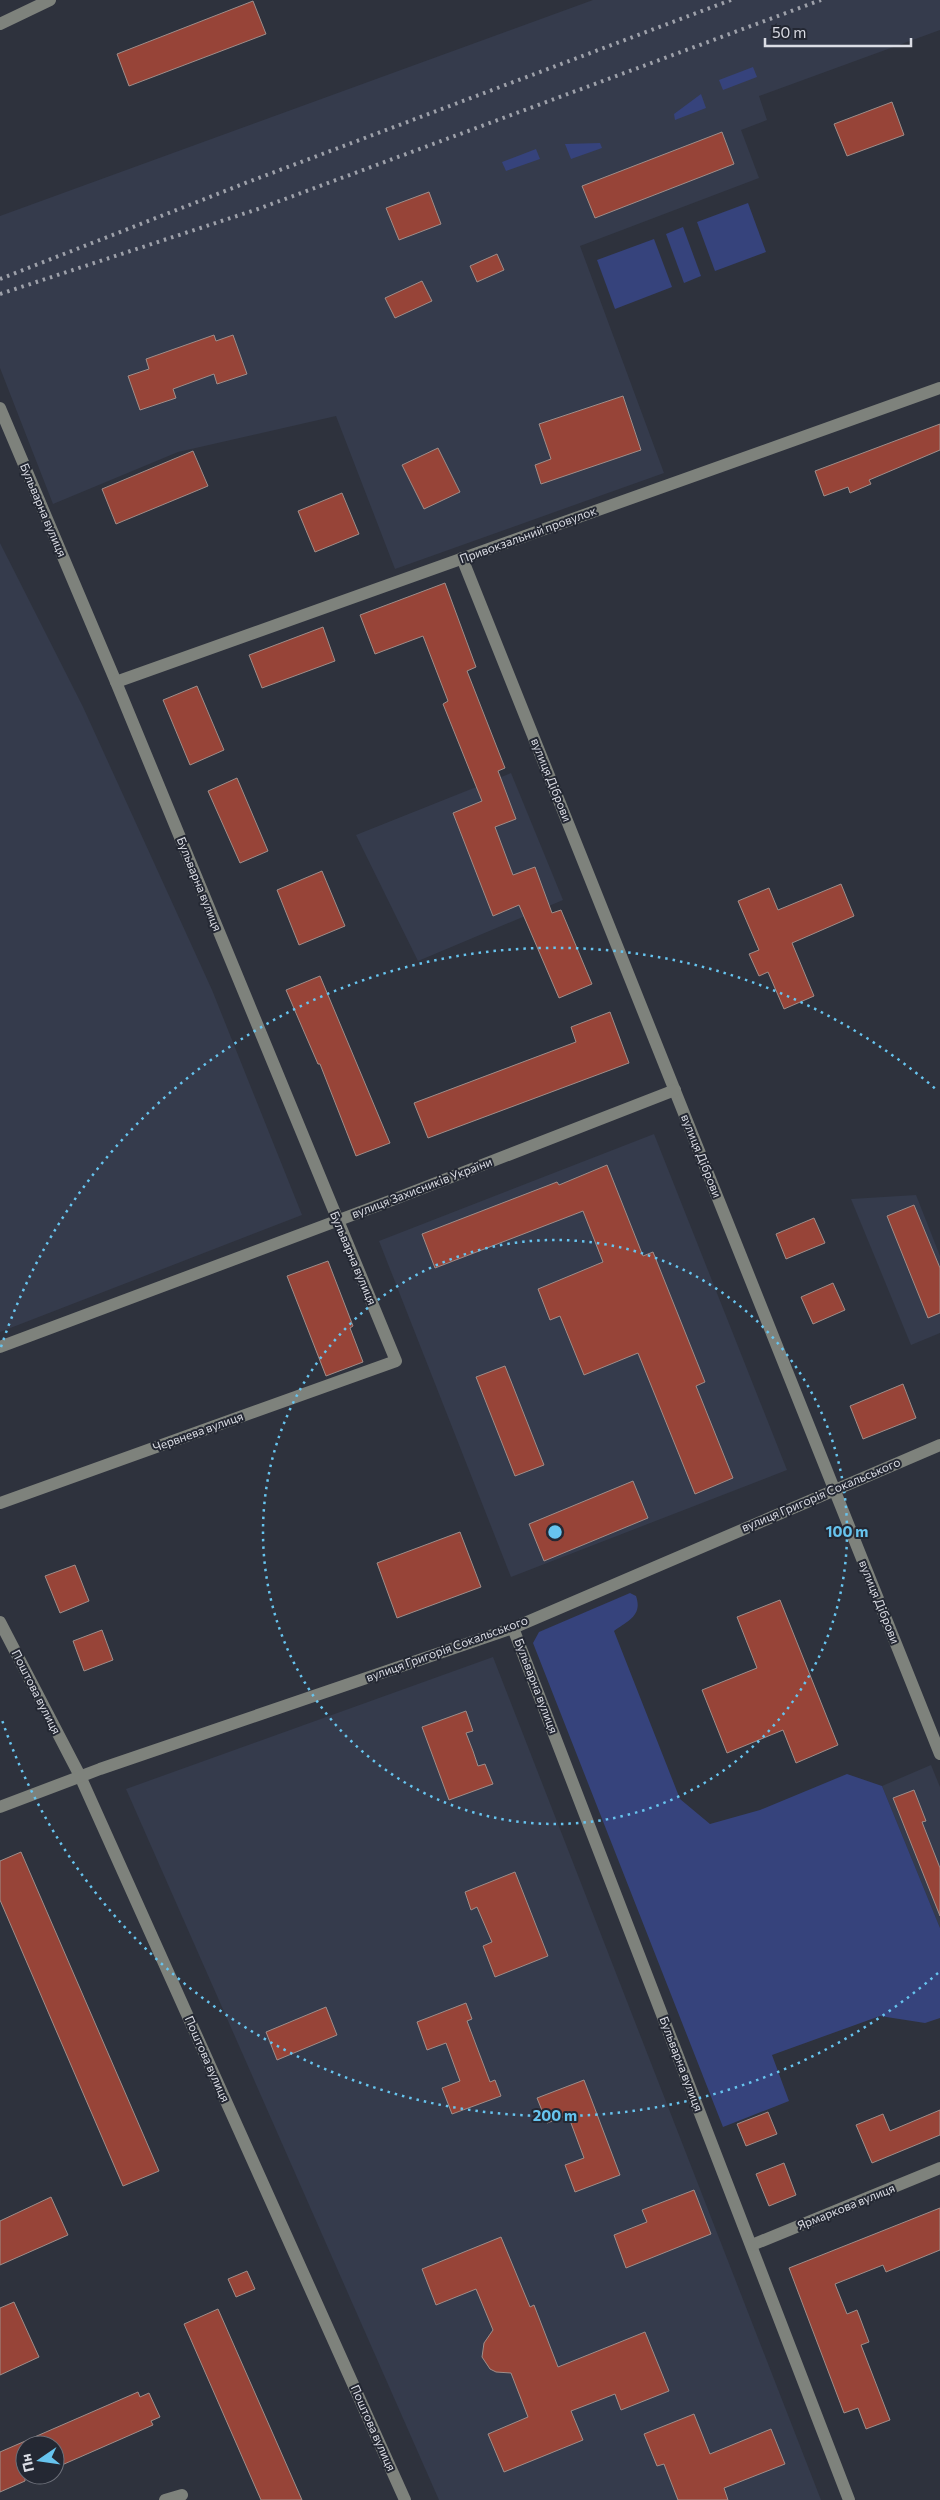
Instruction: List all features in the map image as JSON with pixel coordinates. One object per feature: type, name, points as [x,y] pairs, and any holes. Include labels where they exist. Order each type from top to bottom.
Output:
[{"type":"street","points":[[0,24],[50,0]]},
{"type":"street","name":"Привокзальний провулок","points":[[116,682],[940,388]]},
{"type":"street","name":"Бульварна вулиця","points":[[0,408],[116,682],[396,1361]]},
{"type":"street","name":"вулиця Діброви","points":[[462,558],[940,1754]]},
{"type":"street","name":"вулиця Захисників України","points":[[0,1347],[675,1090]]},
{"type":"street","name":"Червнева вулиця","points":[[0,1503],[396,1361]]},
{"type":"street","name":"вулиця Григорія Сокальського","points":[[0,1807],[80,1776],[513,1628],[940,1445]]},
{"type":"street","name":"Поштова вулиця","points":[[0,1622],[80,1776],[405,2500]]},
{"type":"street","name":"Бульварна вулиця","points":[[513,1628],[849,2500]]},
{"type":"street","name":"Ярмаркова вулиця","points":[[752,2245],[940,2168]]},
{"type":"street","points":[[165,2500],[182,2495]]},
{"type":"shaded area","points":[[593,0],[940,0],[940,30],[759,96],[767,120],[741,130],[759,178],[580,246],[664,473],[395,569],[336,416],[178,452],[53,504],[0,368],[0,216]]},
{"type":"shaded area","points":[[753,67],[757,77],[723,90],[719,80]]},
{"type":"shaded area","points":[[701,94],[706,108],[675,120],[674,114]]},
{"type":"shaded area","points":[[600,143],[602,148],[571,159],[565,144]]},
{"type":"shaded area","points":[[536,149],[540,159],[506,171],[502,162]]},
{"type":"shaded area","points":[[748,203],[766,252],[715,271],[697,222]]},
{"type":"shaded area","points":[[683,227],[701,276],[684,283],[666,234]]},
{"type":"shaded area","points":[[654,239],[672,287],[615,309],[597,260]]},
{"type":"shaded area","points":[[0,543],[83,707],[212,990],[302,1215],[0,1332]]},
{"type":"shaded area","points":[[511,773],[563,900],[418,961],[356,835]]},
{"type":"shaded area","points":[[654,1134],[787,1470],[511,1577],[379,1241]]},
{"type":"shaded area","points":[[916,1195],[940,1256],[940,1333],[911,1345],[851,1199]]},
{"type":"shaded area","points":[[630,1593],[636,1596],[638,1603],[636,1613],[629,1621],[614,1631],[680,1799],[710,1824],[760,1810],[847,1774],[882,1786],[940,1928],[940,2018],[925,2023],[880,2016],[772,2055],[789,2101],[723,2127],[533,1643],[539,1632]]},
{"type":"shaded area","points":[[493,1657],[821,2500],[439,2500],[126,1789]]},
{"type":"shaded area","points":[[931,1765],[940,1787],[940,1928],[882,1786]]},
{"type":"building","points":[[253,1],[266,34],[129,86],[117,54]]},
{"type":"building","points":[[892,102],[904,135],[847,156],[834,124]]},
{"type":"building","points":[[722,132],[734,164],[595,218],[582,186]]},
{"type":"building","points":[[429,192],[441,224],[399,240],[386,208]]},
{"type":"building","points":[[497,254],[504,270],[477,282],[470,266]]},
{"type":"building","points":[[422,281],[432,301],[395,318],[385,298]]},
{"type":"building","points":[[214,335],[216,341],[233,335],[247,374],[217,384],[214,374],[173,389],[176,398],[140,410],[128,376],[149,369],[146,359]]},
{"type":"building","points":[[623,396],[641,450],[541,484],[535,465],[551,459],[539,424]]},
{"type":"building","points":[[940,424],[940,450],[869,480],[871,484],[850,493],[848,487],[824,496],[815,471]]},
{"type":"building","points":[[438,448],[460,492],[424,509],[402,465]]},
{"type":"building","points":[[193,451],[208,486],[116,524],[102,489]]},
{"type":"building","points":[[342,493],[359,534],[315,552],[298,511]]},
{"type":"building","points":[[445,583],[476,667],[467,671],[505,768],[498,771],[516,819],[495,827],[513,875],[535,867],[552,913],[561,910],[592,984],[559,998],[519,905],[493,916],[453,813],[482,801],[443,704],[448,701],[423,636],[375,654],[360,615]]},
{"type":"building","points":[[323,627],[335,661],[262,688],[249,655]]},
{"type":"building","points":[[197,686],[224,750],[190,765],[163,700]]},
{"type":"building","points":[[237,778],[268,851],[240,863],[208,791]]},
{"type":"building","points":[[322,871],[345,926],[299,945],[277,890]]},
{"type":"building","points":[[841,884],[854,916],[792,943],[814,996],[784,1009],[768,972],[759,976],[749,954],[759,950],[738,901],[769,888],[778,910]]},
{"type":"building","points":[[320,976],[390,1143],[356,1156],[320,1064],[318,1064],[286,990]]},
{"type":"building","points":[[610,1012],[629,1063],[428,1138],[414,1103],[576,1042],[571,1027]]},
{"type":"building","points":[[607,1165],[643,1256],[653,1252],[705,1382],[696,1386],[733,1478],[695,1494],[638,1353],[584,1375],[560,1316],[550,1320],[538,1289],[603,1262],[583,1211],[435,1268],[422,1234],[557,1182],[559,1185]]},
{"type":"building","points":[[914,1205],[940,1268],[940,1313],[928,1318],[887,1216]]},
{"type":"building","points":[[814,1218],[825,1243],[786,1259],[776,1234]]},
{"type":"building","points":[[328,1261],[353,1326],[350,1328],[363,1362],[326,1376],[287,1276]]},
{"type":"building","points":[[833,1283],[845,1310],[813,1324],[801,1297]]},
{"type":"building","points":[[505,1366],[544,1465],[515,1476],[476,1377]]},
{"type":"building","points":[[903,1384],[916,1418],[863,1439],[850,1406]]},
{"type":"building","points":[[633,1481],[648,1518],[544,1561],[529,1524]]},
{"type":"building","points":[[460,1532],[481,1587],[397,1618],[377,1563]]},
{"type":"building","points":[[75,1565],[89,1601],[60,1613],[45,1576]]},
{"type":"building","points":[[780,1600],[838,1745],[796,1763],[783,1730],[727,1753],[702,1690],[757,1668],[737,1617]]},
{"type":"building","points":[[102,1630],[113,1660],[84,1671],[73,1641]]},
{"type":"building","points":[[466,1711],[473,1731],[466,1733],[478,1766],[485,1764],[493,1784],[449,1800],[422,1727]]},
{"type":"building","points":[[914,1790],[926,1821],[922,1822],[940,1868],[940,1916],[893,1798]]},
{"type":"building","points":[[21,1852],[159,2171],[123,2186],[0,1900],[0,1861]]},
{"type":"building","points":[[515,1872],[548,1956],[495,1977],[483,1946],[492,1942],[477,1907],[471,1910],[465,1892]]},
{"type":"building","points":[[466,2003],[472,2019],[467,2021],[490,2082],[495,2080],[501,2096],[452,2114],[442,2088],[460,2081],[446,2043],[427,2050],[417,2022]]},
{"type":"building","points":[[326,2007],[337,2035],[277,2060],[266,2032]]},
{"type":"building","points":[[584,2080],[620,2175],[575,2192],[565,2165],[584,2158],[568,2115],[547,2123],[537,2098]]},
{"type":"building","points":[[940,2110],[940,2135],[872,2163],[856,2125],[883,2114],[890,2131]]},
{"type":"building","points":[[768,2112],[777,2134],[746,2146],[737,2124]]},
{"type":"building","points":[[784,2163],[796,2195],[769,2206],[756,2174]]},
{"type":"building","points":[[694,2190],[711,2234],[626,2268],[614,2235],[647,2222],[642,2210]]},
{"type":"building","points":[[51,2197],[68,2235],[0,2265],[0,2221]]},
{"type":"building","points":[[940,2208],[940,2250],[886,2272],[883,2265],[835,2284],[847,2314],[857,2310],[869,2342],[861,2345],[890,2420],[866,2429],[858,2408],[844,2413],[789,2268]]},
{"type":"building","points":[[501,2237],[530,2307],[534,2305],[558,2367],[645,2332],[669,2391],[621,2410],[615,2394],[571,2411],[583,2440],[504,2472],[488,2434],[528,2417],[511,2373],[496,2372],[490,2369],[482,2357],[484,2343],[493,2330],[476,2289],[436,2305],[422,2269]]},
{"type":"building","points":[[247,2271],[255,2289],[236,2297],[228,2279]]},
{"type":"building","points":[[14,2302],[39,2357],[0,2375],[0,2308]]},
{"type":"building","points":[[218,2309],[302,2500],[261,2500],[184,2324]]},
{"type":"building","points":[[138,2392],[140,2397],[149,2393],[160,2417],[151,2421],[153,2425],[65,2464],[65,2435],[39,2435]]},
{"type":"building","points":[[694,2414],[710,2454],[771,2429],[785,2464],[724,2488],[728,2500],[678,2500],[664,2464],[657,2466],[644,2434]]},
{"type":"building","points":[[15,2445],[16,2485],[0,2492],[0,2452]]},
{"type":"railway","points":[[0,279],[248,182],[731,0]]},
{"type":"railway","points":[[0,294],[258,209],[821,0]]}]
